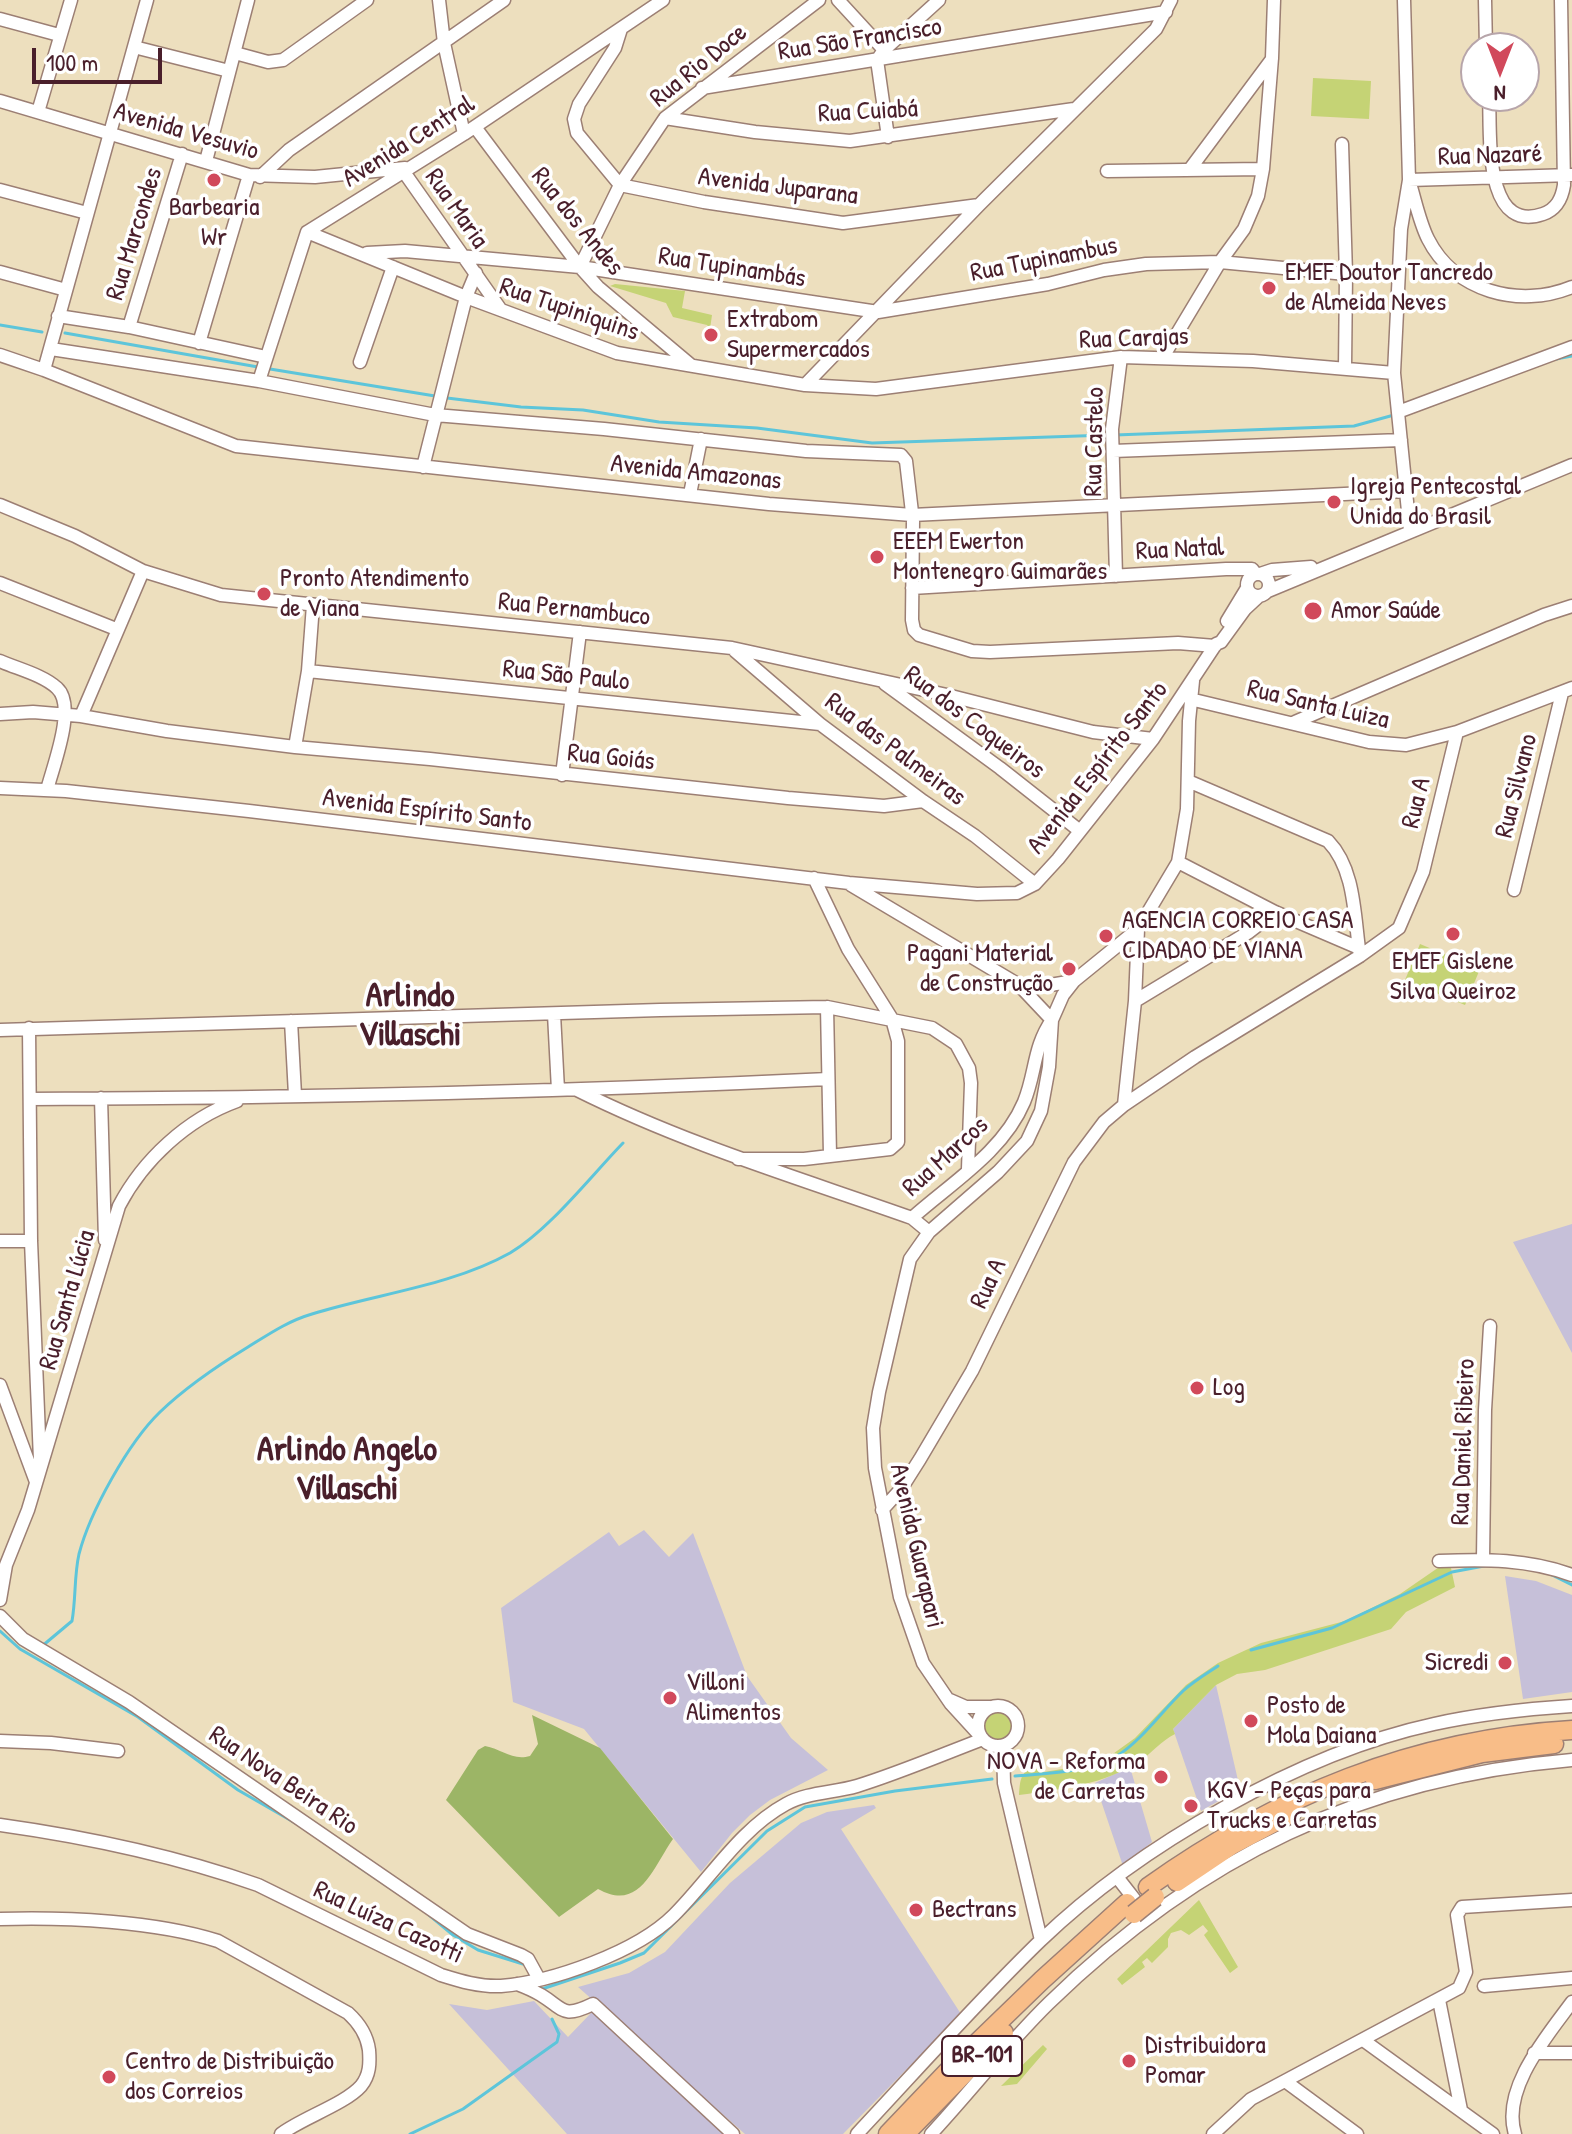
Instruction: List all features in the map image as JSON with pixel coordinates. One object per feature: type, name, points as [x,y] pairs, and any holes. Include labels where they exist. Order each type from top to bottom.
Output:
[{"type":"highway","name":"BR-101","points":[[905,2134],[1059,1978],[1197,1853],[1293,1799],[1370,1770],[1445,1747],[1572,1730]]},
{"type":"highway","name":"BR-101","points":[[888,2134],[1031,1990],[1143,1904],[1232,1845],[1333,1794],[1374,1780],[1482,1753],[1572,1743]]},
{"type":"street","points":[[38,112],[71,0]]},
{"type":"street","points":[[44,370],[147,0]]},
{"type":"street","points":[[206,161],[248,0]]},
{"type":"street","points":[[235,53],[268,62],[283,60],[367,0]]},
{"type":"street","name":"Rua dos Andes","points":[[439,0],[444,43],[470,130],[580,267],[604,292],[692,366]]},
{"type":"street","points":[[199,343],[254,176],[504,0]]},
{"type":"street","name":"Avenida Central","points":[[307,232],[470,130],[663,0]]},
{"type":"street","name":"Rua Rio Doce","points":[[580,267],[620,185],[665,118],[819,0]]},
{"type":"street","points":[[838,0],[881,55],[888,137]]},
{"type":"street","points":[[881,55],[939,0]]},
{"type":"street","points":[[1163,357],[1252,212],[1263,169],[1274,0]]},
{"type":"street","points":[[1404,0],[1409,180],[1401,229],[1394,373],[1410,531]]},
{"type":"street","points":[[1485,0],[1486,32]]},
{"type":"street","points":[[1490,112],[1494,179],[1499,196],[1510,210],[1519,214],[1538,215],[1552,209],[1563,194],[1568,175],[1561,0]]},
{"type":"street","points":[[805,385],[979,205],[1156,29],[1168,6]]},
{"type":"street","name":"Rua São Francisco","points":[[702,88],[1168,6]]},
{"type":"street","points":[[0,19],[59,35]]},
{"type":"street","points":[[620,185],[577,133],[574,119],[579,104],[615,48],[621,29]]},
{"type":"street","points":[[134,47],[229,71]]},
{"type":"street","points":[[1190,169],[1272,58]]},
{"type":"street","name":"Avenida Vesuvio","points":[[0,101],[254,176],[348,175],[408,169]]},
{"type":"street","name":"Rua Cuiabá","points":[[665,118],[834,141],[888,137],[1074,109]]},
{"type":"street","points":[[1342,144],[1345,368]]},
{"type":"street","name":"Rua Marcondes","points":[[129,327],[182,154]]},
{"type":"street","name":"Rua Maria","points":[[408,169],[462,257],[501,310]]},
{"type":"street","points":[[1107,171],[1263,169]]},
{"type":"street","name":"Rua Nazaré","points":[[1409,180],[1568,175]]},
{"type":"street","points":[[1409,180],[1429,241],[1448,267],[1461,278],[1480,288],[1515,296],[1539,296],[1572,287]]},
{"type":"street","name":"Avenida Juparana","points":[[620,185],[704,202],[843,223],[979,205]]},
{"type":"street","points":[[0,190],[87,213]]},
{"type":"street","points":[[259,381],[307,232]]},
{"type":"street","name":"Rua Tupiniquins","points":[[307,232],[466,297],[617,353],[805,385],[876,389]]},
{"type":"street","points":[[362,253],[405,251],[580,267]]},
{"type":"street","name":"Rua Tupinambus","points":[[878,312],[1048,284],[1125,266],[1220,262],[1346,274]]},
{"type":"street","points":[[360,362],[393,267]]},
{"type":"street","name":"Rua Tupinambás","points":[[580,267],[878,312]]},
{"type":"street","points":[[0,272],[66,290]]},
{"type":"street","points":[[423,467],[466,297],[476,273]]},
{"type":"street","points":[[604,292],[604,279],[617,273]]},
{"type":"street","points":[[58,316],[129,327],[266,357]]},
{"type":"street","points":[[1398,412],[1572,347]]},
{"type":"street","points":[[51,349],[437,406],[701,439],[806,451],[901,455],[906,461],[912,515],[914,630],[928,639],[972,651],[990,652],[1178,643],[1215,645]]},
{"type":"street","name":"Avenida Amazonas","points":[[0,355],[236,446],[769,504],[912,515],[1406,491]]},
{"type":"street","name":"Rua Carajas","points":[[876,389],[1121,357],[1163,357],[1394,373]]},
{"type":"street","name":"Rua Castelo","points":[[1116,576],[1113,441],[1121,357]]},
{"type":"street","points":[[690,494],[701,439]]},
{"type":"street","points":[[1113,441],[1401,440]]},
{"type":"street","points":[[1019,985],[1074,981],[1134,934],[1178,862],[1186,825],[1193,681],[1215,645],[1263,594],[1572,465]]},
{"type":"street","name":"Rua Pernambuco","points":[[0,505],[75,536],[143,571],[221,595],[732,648],[1093,732],[1153,739]]},
{"type":"street","points":[[1215,645],[1215,639],[1250,577],[1272,570],[1326,566]]},
{"type":"street","points":[[1226,569],[1247,586],[1250,593],[1263,594]]},
{"type":"street","name":"Rua Natal","points":[[912,588],[1226,569],[1252,569],[1258,574]]},
{"type":"street","points":[[81,716],[143,571]]},
{"type":"street","points":[[1258,574],[1268,580],[1263,594]]},
{"type":"street","points":[[0,583],[116,629]]},
{"type":"street","points":[[295,747],[308,671],[313,605]]},
{"type":"street","points":[[1295,722],[1515,627],[1572,606]]},
{"type":"street","points":[[562,775],[580,632]]},
{"type":"street","name":"Rua das Palmeiras","points":[[732,648],[820,724],[975,836],[1035,884]]},
{"type":"street","points":[[0,661],[56,686],[64,697],[66,715],[47,790]]},
{"type":"street","name":"Rua São Paulo","points":[[308,671],[820,724]]},
{"type":"street","name":"Rua dos Coqueiros","points":[[880,680],[1080,831]]},
{"type":"street","name":"Avenida Espírito Santo","points":[[0,788],[249,811],[849,883],[997,895],[1017,893],[1035,884],[1153,739],[1193,681]]},
{"type":"street","name":"Rua Santa Luiza","points":[[1190,699],[1390,746],[1426,742],[1567,690]]},
{"type":"street","name":"Rua Silvano","points":[[1514,890],[1567,690]]},
{"type":"street","name":"Rua Goiás","points":[[0,714],[33,712],[81,716],[167,731],[295,747],[884,806],[923,801]]},
{"type":"street","name":"Rua A","points":[[882,1510],[901,1489],[972,1371],[1074,1162],[1104,1122],[1195,1057],[1399,928],[1423,872],[1457,732]]},
{"type":"street","points":[[1188,781],[1328,841],[1338,852],[1345,868],[1359,952]]},
{"type":"street","points":[[1178,862],[1359,952]]},
{"type":"street","points":[[738,1159],[804,1159],[890,1149],[898,1142],[898,1041],[892,1019],[848,949],[814,878]]},
{"type":"street","name":"Avenida Espírito Santo","points":[[849,883],[1019,985],[1052,1020]]},
{"type":"street","points":[[1135,1001],[1249,932],[1275,912]]},
{"type":"street","points":[[1124,1105],[1135,1001],[1134,934]]},
{"type":"street","name":"Rua Marcos","points":[[929,1232],[912,1218],[1000,1142],[1013,1124],[1026,1099],[1038,1044],[1063,995],[1074,981]]},
{"type":"street","points":[[827,1007],[830,1155]]},
{"type":"street","points":[[0,1030],[827,1007],[932,1028],[956,1044],[963,1055],[971,1083],[968,1169]]},
{"type":"street","points":[[554,1014],[558,1090]]},
{"type":"street","name":"Avenida Guarapari","points":[[1003,1746],[992,1745],[983,1739],[947,1698],[919,1655],[897,1584],[873,1446],[877,1402],[906,1268],[929,1232],[998,1172],[1027,1141],[1043,1100],[1052,1020]]},
{"type":"street","points":[[291,1021],[295,1095]]},
{"type":"street","points":[[29,1028],[31,1241],[40,1467]]},
{"type":"street","points":[[30,1099],[243,1099],[828,1079]]},
{"type":"street","points":[[576,1090],[636,1119],[738,1159],[912,1218]]},
{"type":"street","points":[[101,1098],[105,1251]]},
{"type":"street","name":"Rua Santa Lúcia","points":[[0,1600],[3,1568],[28,1510],[119,1206],[141,1172],[194,1123],[243,1099]]},
{"type":"street","points":[[800,1178],[804,1159]]},
{"type":"street","points":[[0,1241],[31,1241]]},
{"type":"street","name":"Rua Daniel Ribeiro","points":[[1483,1559],[1485,1410],[1490,1326]]},
{"type":"street","points":[[0,1385],[36,1482]]},
{"type":"street","points":[[17,1428],[54,1428]]},
{"type":"street","points":[[1439,1561],[1483,1559],[1536,1564],[1572,1575]]},
{"type":"street","name":"Rua Nova Beira Rio","points":[[0,1616],[23,1639],[129,1702],[467,1934],[528,1959],[539,1979]]},
{"type":"street","points":[[947,1698],[966,1707],[1007,1707],[1018,1720],[1016,1736],[1003,1746],[1004,1783],[1041,1940]]},
{"type":"street","points":[[857,2134],[1041,1940],[1117,1877],[1207,1817],[1294,1772],[1362,1745],[1431,1724],[1484,1714],[1572,1706]]},
{"type":"street","points":[[983,1739],[978,1723],[982,1713],[991,1707]]},
{"type":"street","name":"Rua Luíza Cazotti","points":[[0,1825],[48,1832],[228,1874],[258,1885],[441,1975],[482,1985],[517,1984],[616,1953],[665,1924],[755,1828],[786,1804],[811,1795],[858,1786],[983,1739]]},
{"type":"street","points":[[0,1741],[118,1751]]},
{"type":"street","points":[[936,2131],[1048,2005],[1123,1936],[1143,1904],[1220,1870],[1304,1824],[1380,1797],[1494,1769],[1572,1760]]},
{"type":"street","points":[[1117,1877],[1143,1904]]},
{"type":"street","points":[[1217,2133],[1246,2102],[1459,1988],[1466,1976],[1457,1915],[1464,1907],[1572,1900]]},
{"type":"street","points":[[0,1919],[100,1922],[202,1936],[218,1941],[348,2013],[368,2044],[367,2076],[354,2091],[281,2134]]},
{"type":"street","points":[[1484,1986],[1572,1978]]},
{"type":"street","points":[[517,1984],[544,1996],[558,2010],[573,2012],[593,2004],[733,2134]]},
{"type":"street","points":[[1439,2000],[1461,2110]]},
{"type":"street","points":[[1515,2134],[1514,2104],[1534,2053],[1572,2002]]},
{"type":"street","points":[[1363,2040],[1493,2134]]},
{"type":"street","points":[[1534,2053],[1572,2053]]},
{"type":"street","points":[[1285,2081],[1357,2134]]},
{"type":"shaded area","points":[[1572,1224],[1572,1353],[1513,1242]]},
{"type":"shaded area","name":"Villoni Alimentos","points":[[644,1530],[669,1557],[693,1533],[747,1676],[791,1738],[828,1770],[770,1800],[750,1815],[701,1872],[584,1729],[513,1702],[501,1608],[609,1532],[619,1546]]},
{"type":"shaded area","points":[[1505,1576],[1536,1581],[1572,1595],[1572,1692],[1523,1699]]},
{"type":"shaded area","points":[[1216,1685],[1240,1789],[1201,1811],[1173,1729]]},
{"type":"shaded area","points":[[1130,1767],[1152,1842],[1123,1866],[1095,1783]]},
{"type":"shaded area","points":[[874,1805],[876,1808],[841,1829],[961,2014],[843,2134],[745,2134],[578,1987],[629,1973],[665,1952],[730,1883],[801,1823],[827,1812]]},
{"type":"shaded area","points":[[534,2001],[568,2037],[591,2013],[598,2013],[731,2134],[567,2134],[449,2004],[487,2010]]},
{"type":"green space","points":[[1313,78],[1371,81],[1369,119],[1311,116]]},
{"type":"green space","points":[[610,286],[685,291],[682,308],[712,315],[710,329],[707,325],[673,317],[666,303]]},
{"type":"green space","points":[[1420,944],[1480,969],[1465,1005],[1405,980]]},
{"type":"green space","points":[[1445,1563],[1451,1568],[1455,1587],[1406,1612],[1391,1629],[1265,1670],[1237,1674],[1216,1685],[1173,1729],[1175,1734],[1126,1769],[1082,1785],[1019,1795],[1020,1782],[1031,1767],[1044,1772],[1110,1756],[1135,1738],[1186,1685],[1218,1663],[1261,1643],[1345,1621],[1400,1594]]},
{"type":"green space","points":[[998,1712],[1008,1716],[1012,1726],[1008,1736],[998,1740],[988,1736],[984,1726],[988,1716]]},
{"type":"green space","points":[[532,1715],[600,1748],[673,1839],[651,1874],[635,1891],[612,1895],[598,1889],[559,1917],[446,1800],[478,1750],[485,1746],[512,1756],[530,1756],[538,1744]]},
{"type":"green space","points":[[1199,1900],[1238,1967],[1230,1973],[1204,1935],[1208,1931],[1203,1925],[1189,1935],[1181,1930],[1171,1933],[1168,1947],[1152,1963],[1147,1958],[1142,1962],[1145,1967],[1122,1985],[1117,1979]]},
{"type":"green space","points":[[1043,2045],[1047,2049],[1017,2084],[1001,2086]]},
{"type":"waterway","points":[[0,325],[42,332]]},
{"type":"waterway","points":[[65,333],[258,367]]},
{"type":"waterway","points":[[1556,359],[1572,356]]},
{"type":"waterway","points":[[270,369],[435,396]]},
{"type":"waterway","points":[[447,398],[521,407],[583,410],[659,422],[757,428],[872,443],[1108,435]]},
{"type":"waterway","points":[[1115,435],[1354,426],[1394,415]]},
{"type":"waterway","points":[[41,1647],[72,1621],[79,1554],[101,1499],[135,1441],[170,1403],[225,1362],[295,1320],[438,1282],[510,1253],[540,1231],[623,1143]]},
{"type":"waterway","points":[[1251,1650],[1332,1628],[1452,1572],[1484,1566]]},
{"type":"waterway","points":[[1550,1574],[1572,1585]]},
{"type":"waterway","points":[[0,1631],[20,1649],[138,1717],[238,1790],[297,1824]]},
{"type":"waterway","points":[[1015,1776],[1081,1769],[1106,1762],[1144,1734],[1183,1691],[1218,1666]]},
{"type":"waterway","points":[[539,1990],[644,1953],[767,1831],[805,1807],[895,1791],[992,1779]]},
{"type":"waterway","points":[[340,1854],[396,1892]]},
{"type":"waterway","points":[[429,1915],[478,1950],[523,1964]]},
{"type":"waterway","points":[[410,2134],[463,2109],[557,2042],[559,2034],[552,2019]]},
{"type":"place","name":"Barbearia Wr","points":[[214,180]]},
{"type":"place","name":"EMEF Doutor Tancredo de Almeida Neves","points":[[1269,288]]},
{"type":"place","name":"Extrabom Supermercados","points":[[711,335]]},
{"type":"place","name":"Igreja Pentecostal Unida do Brasil","points":[[1334,502]]},
{"type":"place","name":"EEEM Ewerton Montenegro Guimarães","points":[[877,557]]},
{"type":"place","name":"Pronto Atendimento de Viana","points":[[264,594]]},
{"type":"place","name":"Amor Saúde","points":[[1313,611]]},
{"type":"place","name":"EMEF Gislene Silva Queiroz","points":[[1453,934]]},
{"type":"place","name":"AGENCIA CORREIO CASA CIDADAO DE VIANA","points":[[1106,936]]},
{"type":"place","name":"Pagani Material de Construção","points":[[1069,969]]},
{"type":"place","name":"Log","points":[[1197,1388]]},
{"type":"place","name":"Sicredi","points":[[1505,1663]]},
{"type":"place","name":"Villoni Alimentos","points":[[670,1698]]},
{"type":"place","name":"Posto de Mola Daiana","points":[[1251,1721]]},
{"type":"place","name":"NOVA - Reforma de Carretas","points":[[1161,1777]]},
{"type":"place","name":"KGV - Peças para Trucks e Carretas","points":[[1191,1806]]},
{"type":"place","name":"Bectrans","points":[[916,1910]]},
{"type":"place","name":"Distribuidora Pomar","points":[[1129,2061]]},
{"type":"place","name":"Centro de Distribuição dos Correios","points":[[109,2077]]},
{"type":"district","name":"Arlindo Villaschi","points":[[410,1016]]},
{"type":"district","name":"Arlindo Angelo Villaschi","points":[[347,1470]]}]
